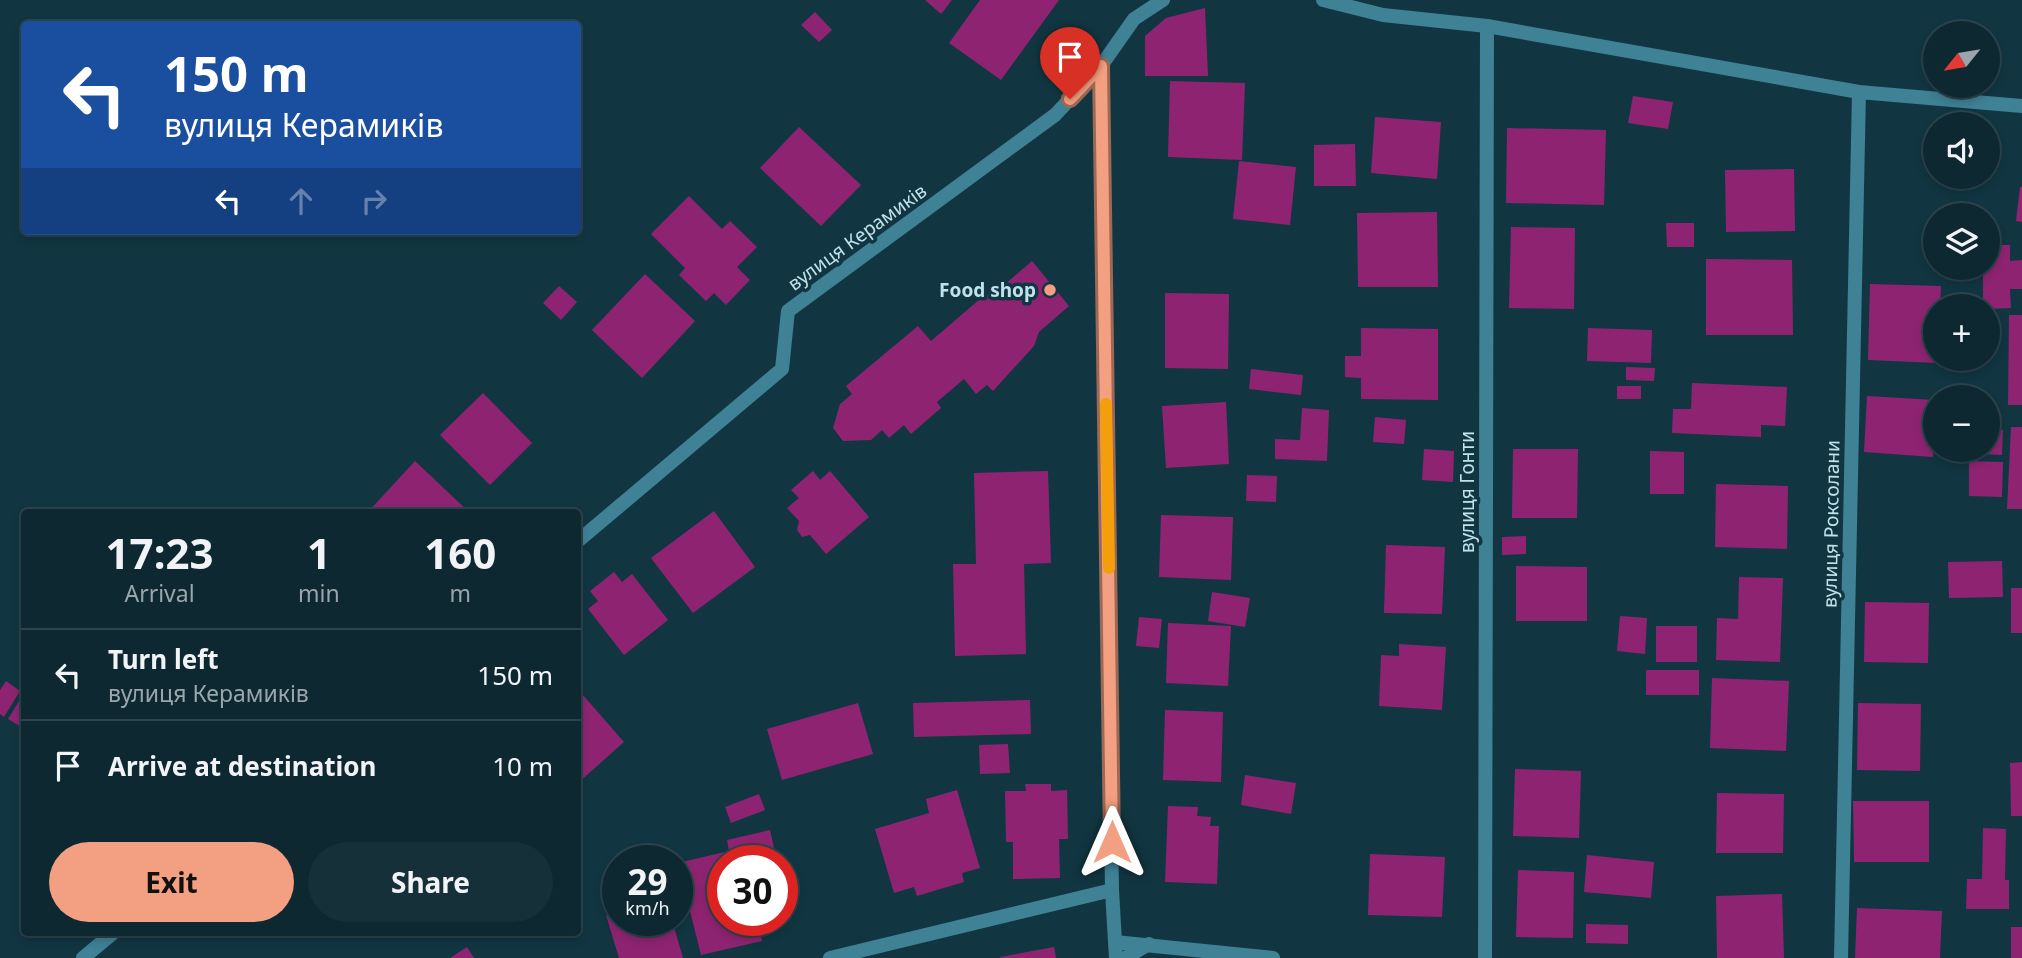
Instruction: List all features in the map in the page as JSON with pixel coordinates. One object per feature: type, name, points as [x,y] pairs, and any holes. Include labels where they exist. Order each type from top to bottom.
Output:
[{"type":"street","points":[[1323,0],[1383,15],[1487,26],[1859,92],[2022,106]]},
{"type":"street","name":"вулиця Керамиків","points":[[581,538],[782,369],[788,311],[1055,115],[1101,66],[1134,19],[1159,1]]},
{"type":"street","name":"вулиця Гонти","points":[[1485,958],[1487,26]]},
{"type":"street","points":[[1101,66],[1112,890],[1116,958]]},
{"type":"street","name":"вулиця Роксолани","points":[[1841,958],[1859,92]]},
{"type":"street","points":[[830,958],[1112,890]]},
{"type":"street","points":[[83,958],[109,936]]},
{"type":"street","points":[[1115,942],[1273,958]]},
{"type":"street","points":[[1125,958],[1149,944]]},
{"type":"building","points":[[925,0],[952,0],[941,14]]},
{"type":"building","points":[[980,0],[1059,0],[1001,80],[949,43]]},
{"type":"building","points":[[1205,8],[1208,76],[1145,76],[1145,36],[1166,18]]},
{"type":"building","points":[[815,12],[832,30],[819,42],[801,25]]},
{"type":"building","points":[[1170,81],[1245,83],[1242,160],[1168,157]]},
{"type":"building","points":[[1633,96],[1673,102],[1668,129],[1628,123]]},
{"type":"building","points":[[1375,117],[1441,122],[1437,179],[1371,173]]},
{"type":"building","points":[[799,127],[861,185],[821,226],[760,168]]},
{"type":"building","points":[[1507,128],[1606,130],[1604,205],[1506,203]]},
{"type":"building","points":[[1355,144],[1356,186],[1314,186],[1314,145]]},
{"type":"building","points":[[1239,161],[1296,167],[1290,225],[1233,219]]},
{"type":"building","points":[[1794,169],[1795,231],[1726,232],[1725,170]]},
{"type":"building","points":[[2022,187],[2022,222],[2016,221]]},
{"type":"building","points":[[689,196],[722,229],[730,221],[757,247],[737,267],[750,280],[726,305],[714,293],[706,301],[679,275],[685,268],[651,234]]},
{"type":"building","points":[[1437,212],[1438,287],[1358,287],[1357,213]]},
{"type":"building","points":[[1666,223],[1694,223],[1694,247],[1667,247]]},
{"type":"building","points":[[1511,227],[1575,228],[1574,309],[1509,308]]},
{"type":"building","points":[[2000,245],[2010,245],[2010,261],[2022,260],[2022,289],[2010,289],[2011,308],[2000,308],[2000,294],[1983,294],[1983,280],[2000,280]]},
{"type":"building","points":[[1706,259],[1792,260],[1793,335],[1706,335]]},
{"type":"building","points":[[1032,261],[1069,306],[1039,332],[1034,346],[993,391],[987,385],[976,394],[964,379],[937,402],[941,408],[911,434],[904,425],[889,438],[882,430],[871,440],[843,441],[833,428],[840,404],[852,394],[846,386],[918,326],[931,341],[987,293],[990,297]]},
{"type":"building","points":[[645,274],[695,321],[642,378],[592,330]]},
{"type":"building","points":[[1870,284],[1941,286],[1941,294],[1923,294],[1923,362],[1868,360]]},
{"type":"building","points":[[559,286],[577,302],[561,320],[543,303]]},
{"type":"building","points":[[1165,293],[1229,294],[1228,369],[1165,368]]},
{"type":"building","points":[[2009,315],[2022,315],[2022,405],[2008,405]]},
{"type":"building","points":[[1361,328],[1438,329],[1438,400],[1361,399],[1361,378],[1345,377],[1345,356],[1361,356]]},
{"type":"building","points":[[1588,328],[1652,330],[1651,363],[1587,361]]},
{"type":"building","points":[[1626,367],[1655,368],[1654,381],[1626,380]]},
{"type":"building","points":[[1251,369],[1303,375],[1301,395],[1249,389]]},
{"type":"building","points":[[1692,383],[1787,387],[1785,426],[1761,425],[1761,437],[1672,433],[1673,409],[1691,409]]},
{"type":"building","points":[[1617,386],[1641,386],[1641,399],[1617,399]]},
{"type":"building","points":[[483,393],[532,443],[490,485],[440,435]]},
{"type":"building","points":[[1867,396],[1923,399],[1923,456],[1864,452]]},
{"type":"building","points":[[1226,402],[1229,464],[1166,468],[1162,406]]},
{"type":"building","points":[[1302,408],[1329,410],[1327,461],[1275,459],[1275,439],[1300,440]]},
{"type":"building","points":[[1375,417],[1406,420],[1404,444],[1373,442]]},
{"type":"building","points":[[2011,427],[2022,427],[2022,509],[2007,509]]},
{"type":"building","points":[[2000,430],[2003,430],[2000,455]]},
{"type":"building","points":[[1424,449],[1454,451],[1453,482],[1422,480]]},
{"type":"building","points":[[1513,449],[1578,449],[1577,518],[1512,518]]},
{"type":"building","points":[[1650,451],[1684,452],[1684,494],[1650,494]]},
{"type":"building","points":[[415,461],[466,509],[371,509]]},
{"type":"building","points":[[1969,462],[2003,462],[2002,497],[1969,496]]},
{"type":"building","points":[[813,471],[820,480],[830,471],[869,517],[826,554],[810,535],[802,537],[797,530],[799,521],[787,508],[799,498],[791,490]]},
{"type":"building","points":[[1048,471],[1051,563],[1024,564],[1026,654],[955,656],[953,564],[976,564],[974,473]]},
{"type":"building","points":[[1247,475],[1277,476],[1276,502],[1246,501]]},
{"type":"building","points":[[1716,484],[1788,486],[1787,549],[1715,547]]},
{"type":"building","points":[[714,511],[755,567],[693,613],[651,558]]},
{"type":"building","points":[[1161,515],[1233,517],[1231,580],[1159,577]]},
{"type":"building","points":[[1526,536],[1526,554],[1502,555],[1502,537]]},
{"type":"building","points":[[1386,545],[1445,547],[1442,614],[1384,613]]},
{"type":"building","points":[[2002,561],[2003,597],[1949,598],[1948,562]]},
{"type":"building","points":[[1516,566],[1587,567],[1587,621],[1516,621]]},
{"type":"building","points":[[614,572],[622,582],[632,574],[668,620],[624,655],[588,609],[598,601],[590,591]]},
{"type":"building","points":[[1739,577],[1783,578],[1780,662],[1716,660],[1717,618],[1738,619]]},
{"type":"building","points":[[2011,588],[2022,588],[2022,633],[2011,633]]},
{"type":"building","points":[[1212,592],[1250,598],[1245,627],[1208,621]]},
{"type":"building","points":[[1865,602],[1929,603],[1928,663],[1864,662]]},
{"type":"building","points":[[1620,616],[1647,618],[1645,654],[1617,651]]},
{"type":"building","points":[[1139,617],[1162,619],[1159,648],[1136,646]]},
{"type":"building","points":[[1168,623],[1231,626],[1228,686],[1166,683]]},
{"type":"building","points":[[1656,626],[1697,626],[1697,662],[1656,662]]},
{"type":"building","points":[[1399,644],[1446,647],[1442,710],[1379,706],[1381,655],[1399,656]]},
{"type":"building","points":[[1646,670],[1699,670],[1699,695],[1646,695]]},
{"type":"building","points":[[1712,678],[1789,681],[1786,751],[1710,748]]},
{"type":"building","points":[[6,681],[20,691],[4,717],[0,714],[0,690]]},
{"type":"building","points":[[581,695],[624,742],[581,780]]},
{"type":"building","points":[[21,698],[21,727],[8,719]]},
{"type":"building","points":[[1030,700],[1031,734],[914,737],[913,703]]},
{"type":"building","points":[[858,703],[873,754],[782,780],[767,729]]},
{"type":"building","points":[[1858,703],[1921,704],[1920,771],[1857,770]]},
{"type":"building","points":[[1165,710],[1223,712],[1221,782],[1163,780]]},
{"type":"building","points":[[1008,744],[1010,773],[980,774],[979,745]]},
{"type":"building","points":[[2022,762],[2022,816],[2011,816],[2010,763]]},
{"type":"building","points":[[1515,769],[1581,771],[1579,838],[1513,836]]},
{"type":"building","points":[[1245,775],[1296,783],[1291,814],[1241,805]]},
{"type":"building","points":[[1025,784],[1051,784],[1051,791],[1067,790],[1068,839],[1059,839],[1060,878],[1013,879],[1013,842],[1006,842],[1005,791],[1026,791]]},
{"type":"building","points":[[957,790],[980,868],[962,873],[964,882],[917,896],[914,887],[894,893],[875,829],[929,813],[926,799]]},
{"type":"building","points":[[1717,793],[1784,794],[1783,853],[1716,853]]},
{"type":"building","points":[[759,794],[765,810],[731,823],[725,807]]},
{"type":"building","points":[[1853,801],[1929,801],[1929,862],[1854,862]]},
{"type":"building","points":[[1168,806],[1198,807],[1197,816],[1211,817],[1210,826],[1219,826],[1217,884],[1165,882]]},
{"type":"building","points":[[1983,828],[2006,829],[2005,880],[2009,880],[2009,909],[1966,909],[1967,879],[1982,879]]},
{"type":"building","points":[[770,830],[773,845],[728,845],[727,840]]},
{"type":"building","points":[[1370,854],[1445,857],[1442,917],[1368,915]]},
{"type":"building","points":[[1587,855],[1654,862],[1651,898],[1584,892]]},
{"type":"building","points":[[707,856],[707,936],[761,936],[762,941],[701,955],[693,923],[693,859]]},
{"type":"building","points":[[1518,870],[1574,872],[1573,938],[1516,937]]},
{"type":"building","points":[[1782,894],[1784,958],[1717,958],[1716,896]]},
{"type":"building","points":[[1857,908],[1942,911],[1940,958],[1855,958]]},
{"type":"building","points":[[1586,924],[1628,925],[1628,944],[1586,943]]},
{"type":"building","points":[[2011,927],[2022,927],[2022,958],[2011,958]]},
{"type":"building","points":[[612,936],[677,936],[683,958],[619,958]]},
{"type":"building","points":[[467,947],[474,958],[450,958]]},
{"type":"building","points":[[1054,947],[1056,958],[1000,958],[1000,957]]},
{"type":"slow traffic","points":[[1106,404],[1109,568]]},
{"type":"place","name":"Food shop","points":[[1050,290]]},
{"type":"route","points":[[1070,99],[1101,66],[1112,842]]}]
